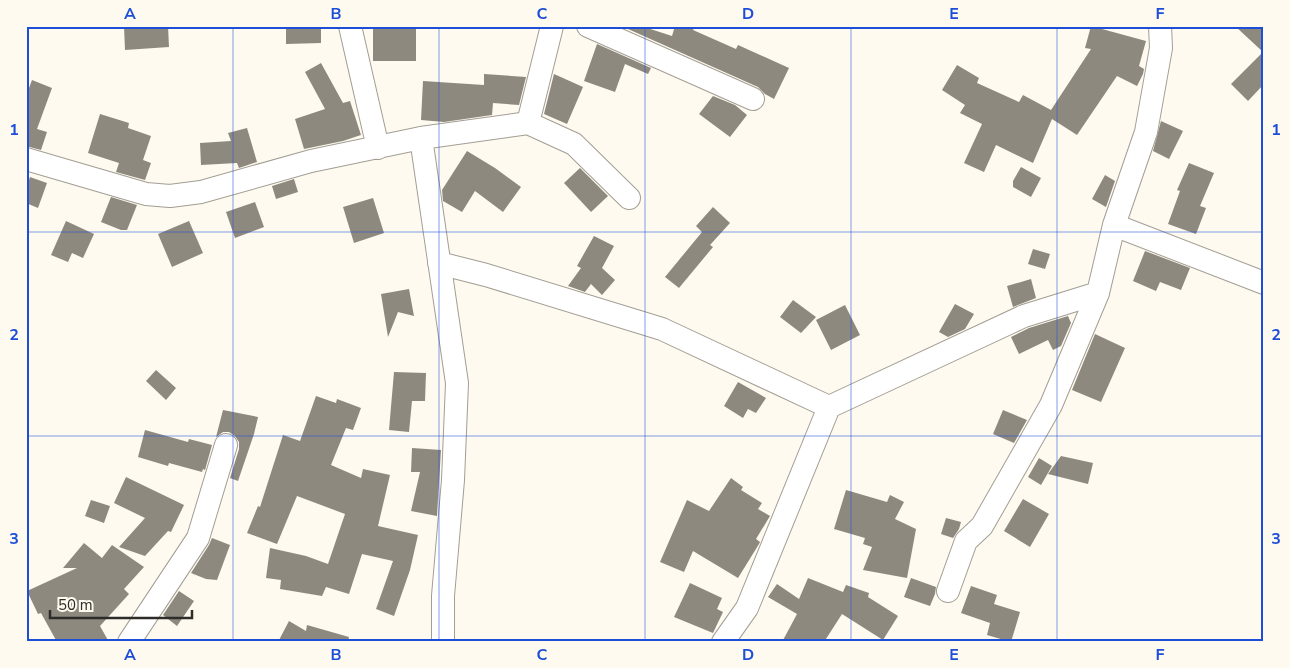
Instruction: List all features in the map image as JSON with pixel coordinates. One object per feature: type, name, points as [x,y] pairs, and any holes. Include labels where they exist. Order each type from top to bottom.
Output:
[{"type":"street","points":[[350,26],[378,148]]},
{"type":"street","points":[[528,123],[552,26]]},
{"type":"street","points":[[588,26],[753,99]]},
{"type":"street","points":[[948,590],[966,541],[982,526],[1051,405],[1098,293],[1114,225],[1146,132],[1161,48],[1160,26]]},
{"type":"street","points":[[26,159],[146,194],[170,196],[201,192],[311,161],[421,138],[528,123],[574,144],[629,198]]},
{"type":"street","points":[[421,138],[457,383],[443,642]]},
{"type":"street","points":[[1114,225],[1264,284]]},
{"type":"street","points":[[439,263],[495,278],[662,330],[829,407]]},
{"type":"street","points":[[723,642],[747,608],[829,407],[1024,316],[1098,293]]},
{"type":"street","points":[[129,642],[198,538],[226,445]]},
{"type":"building","points":[[124,26],[168,26],[169,47],[125,50]]},
{"type":"building","points":[[286,26],[321,26],[321,43],[286,44]]},
{"type":"building","points":[[373,26],[416,26],[416,61],[373,61]]},
{"type":"building","points":[[629,26],[641,26],[672,36],[675,26],[695,26],[693,30],[736,49],[738,45],[789,68],[774,99],[758,87],[628,29]]},
{"type":"building","points":[[1091,26],[1146,41],[1139,66],[1144,69],[1143,74],[1137,86],[1117,76],[1077,135],[1052,119],[1033,163],[996,145],[984,172],[964,163],[982,124],[960,113],[965,105],[942,90],[957,65],[979,78],[977,83],[1019,102],[1023,95],[1051,110],[1091,49],[1085,48]]},
{"type":"building","points":[[1235,26],[1264,26],[1264,84],[1248,101],[1231,84],[1263,52]]},
{"type":"building","points":[[597,44],[651,68],[648,74],[625,64],[615,92],[584,81]]},
{"type":"building","points":[[321,63],[343,103],[350,101],[361,135],[343,141],[304,149],[295,119],[325,109],[305,72]]},
{"type":"building","points":[[484,74],[526,77],[519,105],[493,103],[492,115],[444,122],[421,120],[423,81],[484,85]]},
{"type":"building","points":[[554,74],[583,87],[567,124],[544,114]]},
{"type":"building","points":[[32,80],[52,88],[37,129],[47,132],[41,150],[26,146],[26,96]]},
{"type":"building","points":[[713,96],[735,105],[747,115],[730,137],[699,114]]},
{"type":"building","points":[[100,114],[129,123],[128,128],[151,136],[143,160],[151,163],[145,180],[116,172],[119,163],[88,153]]},
{"type":"building","points":[[1161,121],[1183,131],[1169,159],[1153,151]]},
{"type":"building","points":[[247,128],[257,162],[239,168],[237,163],[201,165],[200,143],[231,141],[228,133]]},
{"type":"building","points":[[467,151],[521,187],[503,212],[475,191],[462,212],[443,201],[442,190]]},
{"type":"building","points":[[1189,163],[1214,173],[1200,206],[1206,208],[1196,234],[1168,224],[1180,191],[1177,190]]},
{"type":"building","points":[[1021,167],[1041,178],[1031,197],[1013,187],[1013,181]]},
{"type":"building","points":[[580,168],[608,196],[591,212],[564,183]]},
{"type":"building","points":[[1105,175],[1115,181],[1106,207],[1092,199]]},
{"type":"building","points":[[30,177],[47,183],[38,208],[26,203],[26,188]]},
{"type":"building","points":[[294,179],[298,192],[276,199],[272,186]]},
{"type":"building","points":[[111,197],[137,205],[127,230],[121,230],[101,222]]},
{"type":"building","points":[[373,198],[384,233],[354,243],[343,207]]},
{"type":"building","points":[[255,202],[264,227],[235,238],[226,212]]},
{"type":"building","points":[[713,207],[730,223],[710,245],[713,247],[679,288],[665,277],[702,232],[696,226]]},
{"type":"building","points":[[66,221],[94,234],[83,258],[72,253],[68,262],[51,255]]},
{"type":"building","points":[[189,221],[203,253],[172,267],[158,234]]},
{"type":"building","points":[[594,236],[614,246],[602,268],[615,280],[602,295],[591,284],[585,292],[568,286],[581,268],[577,266]]},
{"type":"building","points":[[1033,249],[1050,254],[1045,269],[1028,264]]},
{"type":"building","points":[[1145,251],[1190,268],[1181,290],[1160,282],[1156,291],[1133,281]]},
{"type":"building","points":[[1031,279],[1036,298],[1013,307],[1007,286]]},
{"type":"building","points":[[409,289],[414,316],[398,312],[388,337],[381,294]]},
{"type":"building","points":[[793,300],[816,317],[801,333],[780,317]]},
{"type":"building","points":[[955,304],[974,314],[965,329],[948,337],[939,332]]},
{"type":"building","points":[[845,305],[860,335],[831,350],[816,320]]},
{"type":"building","points":[[1068,316],[1071,323],[1061,346],[1053,350],[1048,340],[1019,354],[1011,337],[1029,328]]},
{"type":"building","points":[[1095,334],[1125,348],[1101,402],[1072,390]]},
{"type":"building","points":[[156,370],[176,388],[166,400],[146,381]]},
{"type":"building","points":[[394,372],[426,373],[425,401],[412,401],[409,432],[389,430]]},
{"type":"building","points":[[738,382],[766,398],[756,413],[748,409],[743,418],[724,406]]},
{"type":"building","points":[[316,396],[336,403],[337,399],[361,408],[353,430],[346,428],[331,465],[361,478],[363,469],[390,475],[378,526],[418,535],[410,570],[394,616],[376,609],[393,561],[362,554],[349,594],[326,587],[322,596],[280,589],[281,580],[266,578],[270,548],[306,556],[328,564],[345,514],[297,496],[277,544],[247,533],[258,506],[260,507],[283,435],[300,441]]},
{"type":"building","points":[[223,410],[258,417],[238,481],[230,478],[239,449],[239,442],[229,432],[223,432],[216,437]]},
{"type":"building","points":[[1003,410],[1027,420],[1014,443],[993,434]]},
{"type":"building","points":[[145,430],[188,442],[189,439],[212,445],[205,470],[203,469],[202,472],[169,463],[168,466],[138,457]]},
{"type":"building","points":[[412,448],[441,450],[437,516],[411,511],[420,472],[411,472]]},
{"type":"building","points":[[1061,456],[1093,463],[1088,484],[1048,474]]},
{"type":"building","points":[[1039,458],[1052,466],[1041,485],[1028,477]]},
{"type":"building","points":[[126,477],[184,505],[171,532],[168,531],[145,556],[119,547],[145,518],[114,503]]},
{"type":"building","points":[[731,478],[743,487],[741,490],[762,503],[758,509],[770,516],[756,539],[760,542],[759,544],[738,578],[693,551],[684,572],[660,562],[687,500],[709,511]]},
{"type":"building","points":[[846,490],[887,502],[890,495],[904,502],[895,519],[916,529],[907,578],[863,570],[872,547],[863,544],[865,538],[834,529]]},
{"type":"building","points":[[1023,499],[1049,514],[1030,547],[1004,531]]},
{"type":"building","points":[[91,500],[110,506],[104,523],[85,516]]},
{"type":"building","points":[[946,518],[961,522],[953,538],[941,534]]},
{"type":"building","points":[[212,538],[230,545],[217,580],[206,579],[191,573]]},
{"type":"building","points":[[84,543],[102,558],[112,545],[144,567],[124,589],[129,594],[100,626],[109,642],[57,642],[41,613],[38,614],[27,591],[77,568],[63,568]]},
{"type":"building","points":[[808,578],[843,592],[846,585],[869,593],[868,597],[898,616],[883,640],[842,614],[824,642],[782,642],[797,614],[768,597],[777,584],[799,599]]},
{"type":"building","points":[[911,578],[936,587],[930,606],[904,597]]},
{"type":"building","points":[[690,583],[722,598],[717,609],[723,612],[713,633],[674,617]]},
{"type":"building","points":[[971,586],[997,595],[994,604],[1020,612],[1011,642],[987,635],[990,623],[961,613]]},
{"type":"building","points":[[179,591],[194,601],[177,626],[163,615]]},
{"type":"building","points":[[289,621],[306,631],[307,625],[349,637],[348,642],[278,642]]}]
